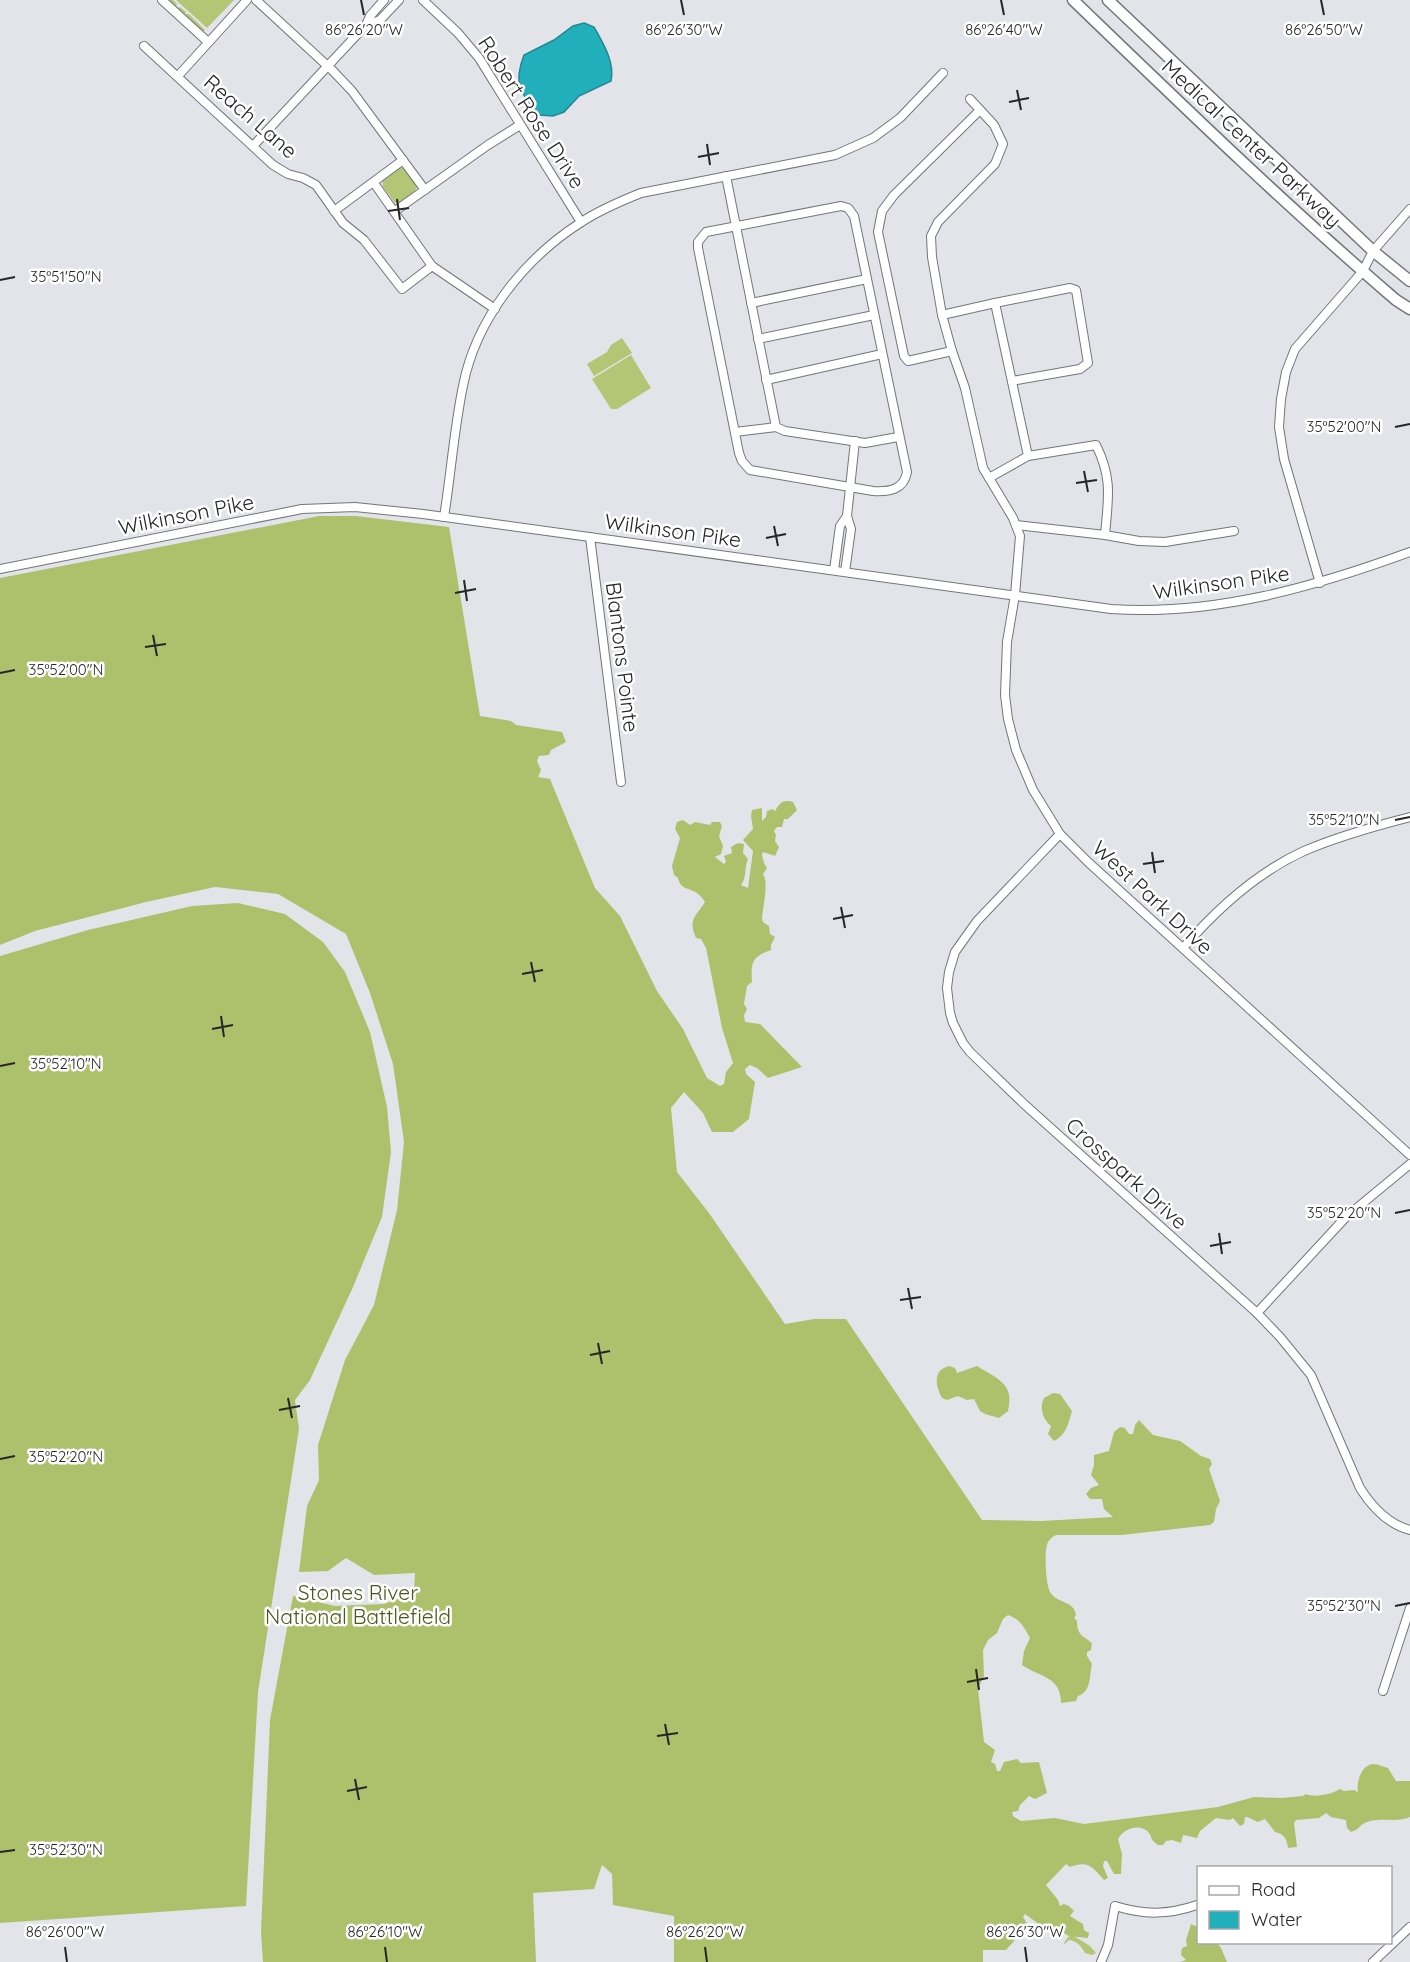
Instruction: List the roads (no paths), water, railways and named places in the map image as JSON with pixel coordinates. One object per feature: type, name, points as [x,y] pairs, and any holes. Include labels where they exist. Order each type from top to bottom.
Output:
[{"type":"main road","name":"Medical Center Parkway","points":[[1073,0],[1217,139],[1363,271],[1410,309]]},
{"type":"main road","name":"Medical Center Parkway","points":[[1108,0],[1373,251],[1410,281]]},
{"type":"street","points":[[162,0],[208,42]]},
{"type":"street","points":[[178,76],[247,0]]},
{"type":"street","points":[[256,0],[327,65],[363,104],[425,190]]},
{"type":"street","points":[[254,146],[366,25],[370,16],[384,0]]},
{"type":"street","points":[[366,25],[380,20],[399,0]]},
{"type":"street","name":"Robert Rose Drive","points":[[423,0],[469,45],[581,222]]},
{"type":"street","name":"Reach Lane","points":[[144,46],[281,171],[316,185],[343,223],[364,240],[402,290],[432,266]]},
{"type":"street","points":[[444,517],[463,384],[477,342],[495,309],[527,266],[555,241],[581,222],[614,204],[641,193],[835,155],[873,138],[900,118],[944,73]]},
{"type":"street","points":[[970,99],[994,125],[1003,144],[995,164],[938,222],[932,236],[932,257],[942,315],[965,388],[983,468],[1016,525],[1139,541],[1165,542],[1234,531]]},
{"type":"street","points":[[952,351],[908,361],[904,356],[878,232],[882,211],[894,195],[980,110]]},
{"type":"street","points":[[394,211],[520,125]]},
{"type":"street","points":[[334,211],[403,160]]},
{"type":"street","points":[[726,176],[776,426]]},
{"type":"street","points":[[374,183],[432,266],[495,309]]},
{"type":"street","points":[[836,207],[848,208],[854,216],[907,472],[903,483],[891,491],[750,470],[742,461],[698,242],[706,232],[735,226],[836,207]]},
{"type":"street","points":[[1320,583],[1284,459],[1279,427],[1286,372],[1295,349],[1363,271],[1373,251],[1410,209]]},
{"type":"street","points":[[751,303],[867,279]]},
{"type":"street","points":[[942,315],[1070,288],[1076,290],[1088,363],[1080,369],[1012,381]]},
{"type":"street","points":[[995,303],[1028,456]]},
{"type":"street","points":[[758,339],[874,315]]},
{"type":"street","points":[[766,380],[882,354]]},
{"type":"street","points":[[735,432],[776,426],[785,431],[855,441],[874,442],[898,436]]},
{"type":"street","points":[[845,572],[851,529],[847,516],[855,441]]},
{"type":"street","points":[[989,478],[1028,456],[1096,445],[1109,480],[1105,535]]},
{"type":"street","name":"Wilkinson Pike","points":[[0,569],[314,507],[355,507],[444,517],[1112,609],[1158,611],[1271,595],[1320,583],[1410,552]]},
{"type":"street","points":[[834,570],[840,526],[847,516]]},
{"type":"street","name":"West Park Drive","points":[[1016,525],[1020,536],[1015,595],[1007,642],[1008,719],[1016,750],[1027,778],[1060,834],[1410,1155]]},
{"type":"street","name":"Blantons Pointe","points":[[590,537],[621,782]]},
{"type":"street","points":[[1183,948],[1245,888],[1304,851],[1410,817]]},
{"type":"street","name":"Crosspark Drive","points":[[1060,834],[977,921],[954,952],[947,988],[950,1013],[963,1043],[1008,1089],[1280,1336],[1311,1375],[1360,1488],[1368,1501],[1381,1515],[1410,1530]]},
{"type":"street","points":[[1257,1313],[1346,1217],[1410,1164]]},
{"type":"street","points":[[1383,1691],[1410,1608]]},
{"type":"street","points":[[1101,1962],[1110,1936],[1115,1906],[1149,1914],[1161,1914],[1197,1905]]},
{"type":"street","points":[[1392,1944],[1410,1927]]},
{"type":"street","points":[[1372,1962],[1392,1944]]},
{"type":"water","points":[[584,23],[594,27],[604,46],[610,60],[611,81],[579,96],[564,112],[553,116],[540,115],[520,88],[519,73],[524,55],[554,40],[573,26]]},
{"type":"park label","name":"Stones River National Battlefield","points":[[358,1604]]}]
